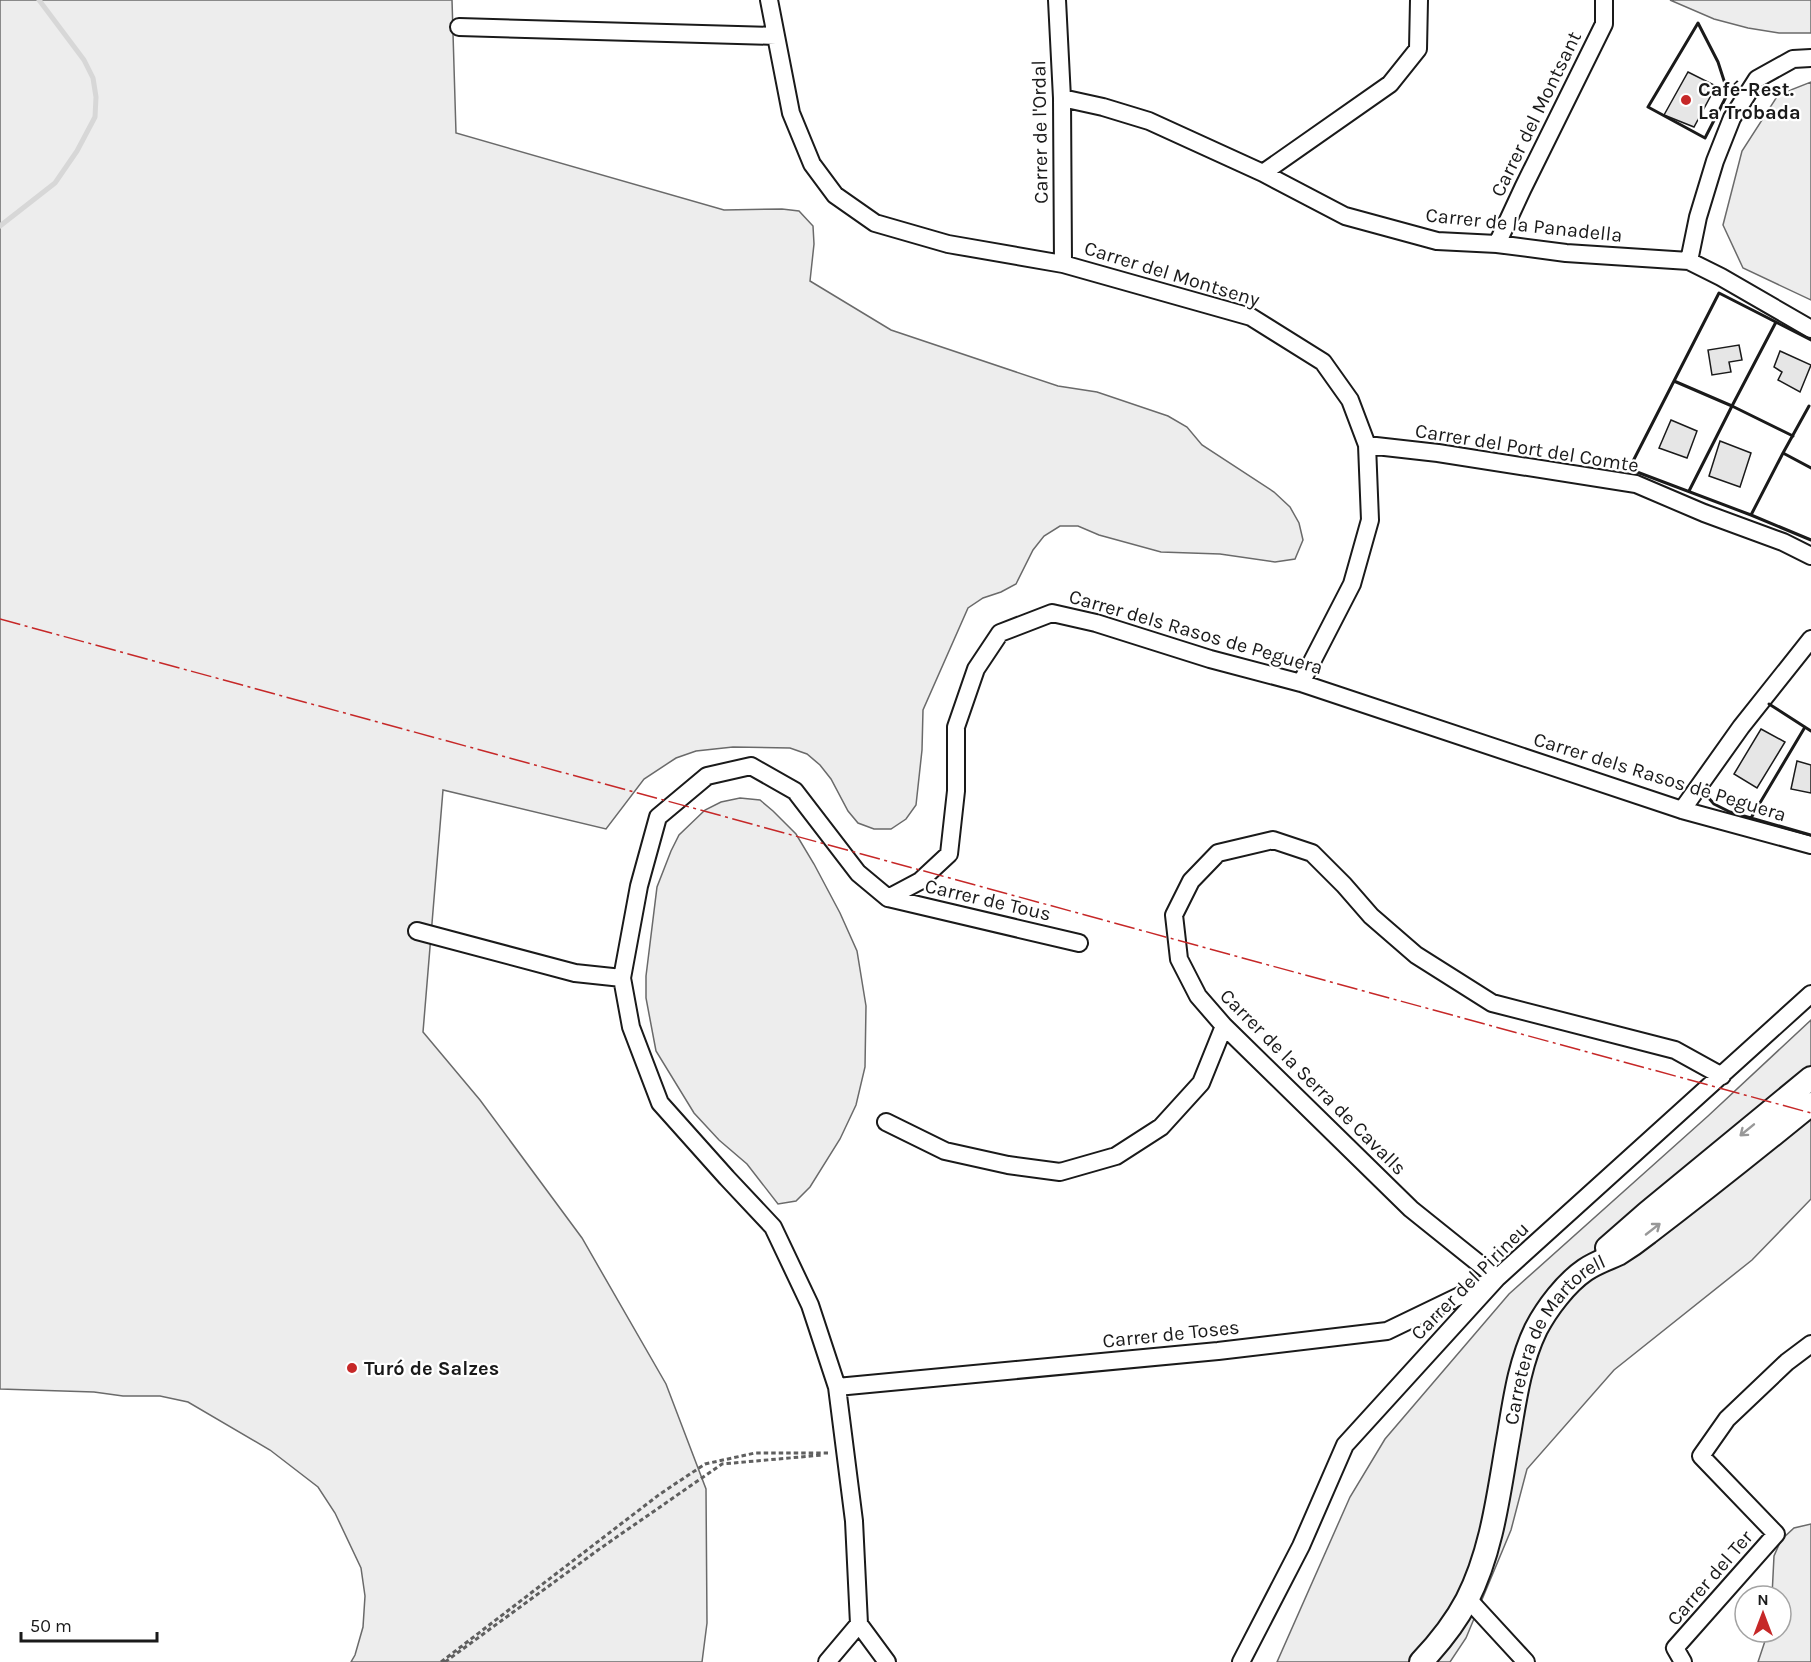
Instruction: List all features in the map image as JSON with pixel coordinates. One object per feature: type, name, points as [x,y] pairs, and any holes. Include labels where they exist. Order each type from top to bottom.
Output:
[{"type":"main road","points":[[1585,1270],[1616,1238],[1811,1078]]},
{"type":"main road","name":"Carretera de Martorell","points":[[1421,1662],[1449,1631],[1468,1599],[1483,1560],[1493,1526],[1517,1385],[1537,1328],[1555,1301],[1585,1270],[1645,1236],[1811,1104]]},
{"type":"street","name":"Carrer del Montseny","points":[[769,0],[791,113],[812,164],[835,195],[875,223],[948,244],[1063,264],[1251,316],[1323,362],[1350,400],[1367,445],[1370,520],[1352,584],[1301,683]]},
{"type":"street","name":"Carrer de l'Ordal","points":[[1057,0],[1062,98],[1063,264]]},
{"type":"street","points":[[1263,173],[1390,84],[1418,49],[1419,0]]},
{"type":"street","name":"Carrer del Montsant","points":[[1497,244],[1604,24],[1604,0]]},
{"type":"street","points":[[459,27],[776,36]]},
{"type":"street","points":[[1689,261],[1698,217],[1715,161],[1732,118],[1757,79],[1793,59],[1811,58]]},
{"type":"street","name":"Carrer de la Panadella","points":[[1062,98],[1103,106],[1149,121],[1263,173],[1345,216],[1437,241],[1689,261],[1722,277],[1811,329]]},
{"type":"street","name":"Carrer del Port del Comte","points":[[1367,445],[1438,453],[1636,484],[1704,513],[1783,542],[1811,556]]},
{"type":"street","name":"Carrer dels Rasos de Peguera","points":[[888,898],[920,881],[949,854],[956,791],[956,727],[976,669],[1000,633],[1052,613],[1096,622],[1210,659],[1301,683],[1682,810],[1811,845]]},
{"type":"street","points":[[1682,810],[1741,727],[1811,639]]},
{"type":"street","points":[[887,1662],[859,1624],[854,1521],[837,1387],[810,1305],[773,1227],[660,1102],[631,1027],[621,978],[639,886],[658,817],[707,776],[751,766],[795,791],[858,873],[888,898]]},
{"type":"street","name":"Carrer de la Serra de Cavalls","points":[[1497,1278],[1411,1209],[1224,1026],[1198,996],[1179,959],[1174,915],[1191,881],[1218,853],[1273,840],[1312,853],[1371,916],[1416,955],[1492,1003],[1675,1050],[1722,1076]]},
{"type":"street","name":"Carrer de Tous","points":[[888,898],[1079,944]]},
{"type":"street","points":[[417,931],[575,974],[621,978]]},
{"type":"street","name":"Carrer del Pirineu","points":[[1241,1662],[1301,1546],[1345,1445],[1497,1278],[1811,994]]},
{"type":"street","points":[[886,1122],[945,1151],[1008,1165],[1060,1172],[1116,1156],[1161,1127],[1201,1083],[1224,1026]]},
{"type":"street","name":"Carrer de Toses","points":[[837,1387],[1218,1351],[1387,1331],[1497,1278]]},
{"type":"street","name":"Carrer del Ter","points":[[1683,1662],[1676,1648],[1776,1534],[1701,1456],[1726,1419],[1787,1362],[1811,1344]]},
{"type":"street","points":[[1468,1599],[1526,1662]]},
{"type":"street","points":[[827,1662],[859,1624]]},
{"type":"path","points":[[443,1662],[660,1494],[705,1464],[755,1453],[845,1453]]},
{"type":"path","points":[[443,1662],[722,1464],[845,1453]]},
{"type":"shaded area","points":[[0,0],[452,0],[456,133],[724,210],[799,211],[813,226],[814,244],[810,281],[891,330],[1058,386],[1097,392],[1168,416],[1187,427],[1202,445],[1274,492],[1290,507],[1299,523],[1303,540],[1295,559],[1275,562],[1220,554],[1161,552],[1099,535],[1078,526],[1060,526],[1044,536],[1033,550],[1016,584],[983,598],[968,608],[923,710],[922,750],[916,805],[906,819],[891,829],[874,829],[858,823],[820,765],[807,754],[790,748],[733,747],[696,751],[676,758],[644,779],[606,829],[443,790],[423,1032],[480,1100],[582,1238],[666,1384],[706,1489],[707,1623],[702,1662],[351,1662],[363,1627],[365,1596],[361,1568],[335,1513],[318,1487],[270,1450],[188,1402],[160,1396],[0,1389]]},
{"type":"shaded area","points":[[1670,0],[1811,0],[1811,33],[1779,33],[1748,28],[1714,19]]},
{"type":"shaded area","points":[[1811,82],[1811,300],[1743,268],[1723,225],[1742,151],[1778,95]]},
{"type":"shaded area","points":[[740,798],[760,800],[796,834],[840,913],[857,951],[866,1006],[865,1067],[856,1105],[840,1139],[810,1187],[796,1201],[778,1204],[747,1164],[719,1140],[694,1113],[656,1051],[646,998],[646,976],[657,887],[671,851],[679,835],[705,810],[721,802]]},
{"type":"shaded area","points":[[1811,1020],[1811,1199],[1752,1260],[1614,1370],[1527,1469],[1511,1530],[1466,1638],[1450,1662],[1277,1662],[1350,1497],[1385,1439],[1509,1294],[1708,1116]]},
{"type":"shaded area","points":[[1811,1524],[1811,1662],[1758,1662],[1764,1644],[1793,1644],[1793,1584],[1773,1584],[1774,1556],[1781,1540],[1794,1528]]},
{"type":"building","points":[[1688,72],[1716,86],[1694,127],[1664,115]]},
{"type":"building","points":[[1739,345],[1742,360],[1729,362],[1731,372],[1712,375],[1708,350]]},
{"type":"building","points":[[1780,351],[1811,365],[1800,392],[1778,380],[1782,372],[1774,367]]},
{"type":"building","points":[[1671,420],[1697,431],[1687,458],[1659,448]]},
{"type":"building","points":[[1720,441],[1751,453],[1740,487],[1709,476]]},
{"type":"building","points":[[1761,729],[1785,742],[1757,788],[1734,774]]},
{"type":"building","points":[[1797,761],[1811,765],[1811,793],[1791,789]]},
{"type":"waterway","points":[[0,226],[55,183],[77,151],[95,117],[96,97],[93,78],[84,60],[39,0]]},
{"type":"wall","points":[[1698,23],[1718,62],[1728,93],[1705,138],[1648,107],[1698,23]]},
{"type":"wall","points":[[1811,340],[1719,293],[1629,469],[1811,540]]},
{"type":"wall","points":[[1776,322],[1732,406],[1793,436]]},
{"type":"wall","points":[[1674,381],[1732,406],[1689,491]]},
{"type":"wall","points":[[1809,406],[1783,453],[1811,468]]},
{"type":"wall","points":[[1751,515],[1783,453]]},
{"type":"wall","points":[[1769,704],[1811,731]]},
{"type":"wall","points":[[1751,818],[1805,727]]},
{"type":"wall","points":[[1707,785],[1706,795],[1714,804],[1730,812],[1811,835]]},
{"type":"power","points":[[0,619],[1811,1113]]},
{"type":"place","name":"Café-Rest. La Trobada","points":[[1686,100]]},
{"type":"place","name":"Turó de Salzes","points":[[352,1368]]}]
